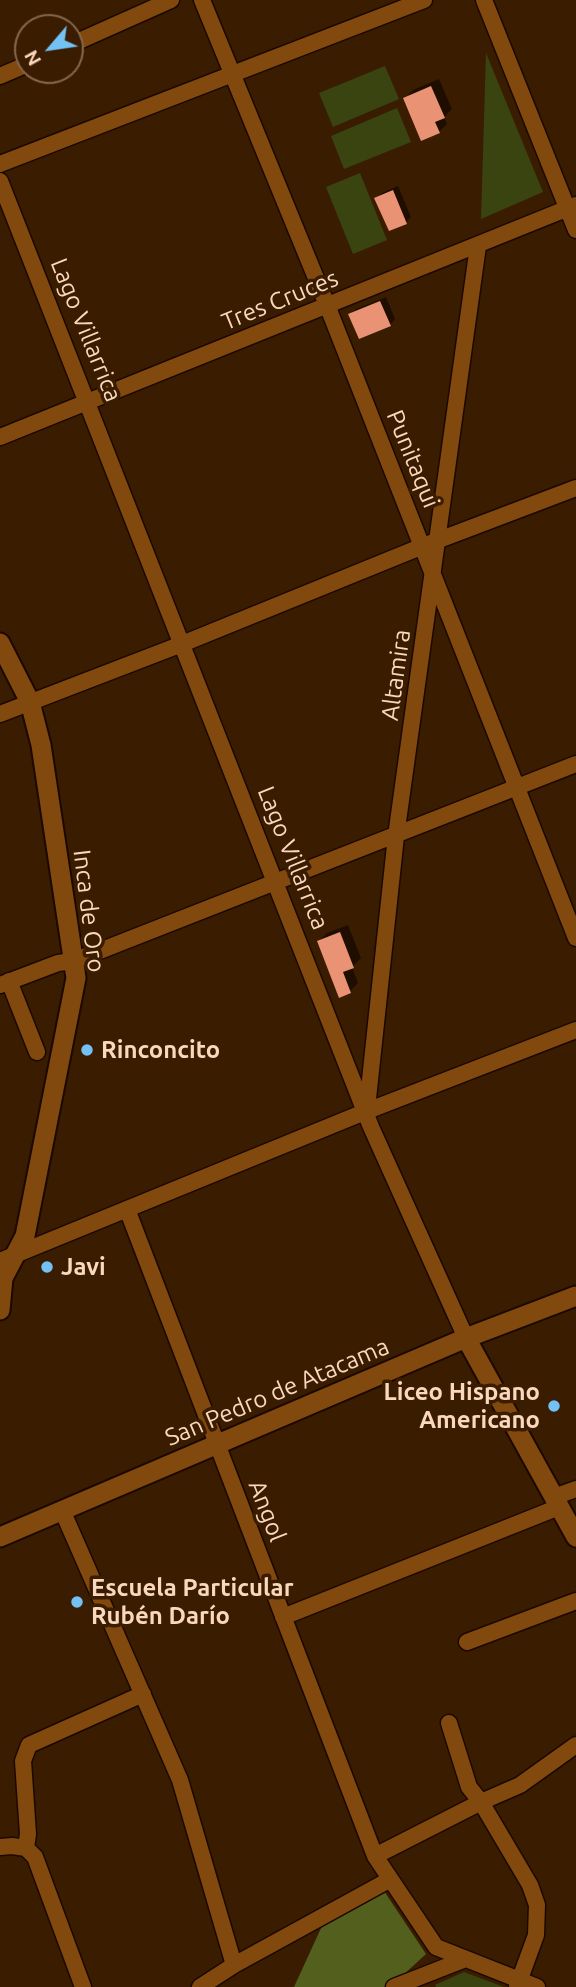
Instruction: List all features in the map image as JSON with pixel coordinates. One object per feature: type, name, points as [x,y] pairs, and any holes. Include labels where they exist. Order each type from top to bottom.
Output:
[{"type":"street","points":[[84,39],[172,0]]},
{"type":"street","name":"Punitaqui","points":[[202,0],[429,544],[433,572],[576,938]]},
{"type":"street","points":[[0,164],[424,0]]},
{"type":"street","points":[[484,0],[572,206],[576,230]]},
{"type":"street","name":"Lago Villarrica","points":[[0,181],[371,1126],[466,1338],[576,1537]]},
{"type":"street","name":"Tres Cruces","points":[[0,437],[572,206]]},
{"type":"street","points":[[429,544],[478,246]]},
{"type":"street","points":[[0,714],[576,488]]},
{"type":"street","name":"Altamira","points":[[367,1111],[396,836],[433,572]]},
{"type":"street","name":"Inca de Oro","points":[[0,643],[30,702],[41,745],[76,978],[25,1236],[8,1258],[0,1310]]},
{"type":"street","points":[[37,1052],[5,983],[58,963],[74,961],[576,764]]},
{"type":"street","points":[[8,1258],[367,1111],[576,1030]]},
{"type":"street","name":"Angol","points":[[127,1209],[375,1856],[436,1947],[518,1984],[537,1987]]},
{"type":"street","name":"San Pedro de Atacama","points":[[0,1537],[466,1338],[576,1296]]},
{"type":"street","points":[[283,1617],[556,1502],[576,1489]]},
{"type":"street","points":[[62,1510],[180,1780],[234,1965]]},
{"type":"street","points":[[467,1643],[576,1601]]},
{"type":"street","points":[[26,1849],[28,1834],[23,1761],[29,1745],[144,1694]]},
{"type":"street","points":[[449,1723],[469,1787],[481,1802],[530,1885],[537,1905],[536,1935],[518,1984]]},
{"type":"street","points":[[375,1856],[520,1785],[573,1754]]},
{"type":"street","points":[[0,1847],[26,1849],[35,1857],[83,1987]]},
{"type":"street","points":[[200,1987],[234,1965],[389,1880]]},
{"type":"street","points":[[394,1987],[430,1981],[463,1960]]},
{"type":"green space","points":[[486,53],[543,192],[481,219]]},
{"type":"green space","points":[[385,66],[399,99],[333,127],[319,93]]},
{"type":"green space","points":[[397,108],[411,142],[344,169],[331,136]]},
{"type":"green space","points":[[360,173],[387,240],[353,254],[326,187]]},
{"type":"green space","points":[[384,1891],[426,1954],[390,1987],[294,1987],[322,1926]]},
{"type":"green space","points":[[464,1972],[504,1987],[435,1985]]},
{"type":"building","points":[[431,86],[445,118],[435,122],[440,133],[421,141],[403,98]]},
{"type":"building","points":[[393,190],[407,224],[389,231],[374,198]]},
{"type":"building","points":[[380,301],[391,326],[359,339],[348,314]]},
{"type":"building","points":[[340,932],[354,968],[343,972],[351,993],[339,998],[317,941]]},
{"type":"place","name":"Rinconcito","points":[[87,1050]]},
{"type":"place","name":"Javi","points":[[47,1267]]},
{"type":"place","name":"Liceo Hispano Americano","points":[[554,1406]]},
{"type":"place","name":"Escuela Particular Rubén Darío","points":[[77,1602]]}]
